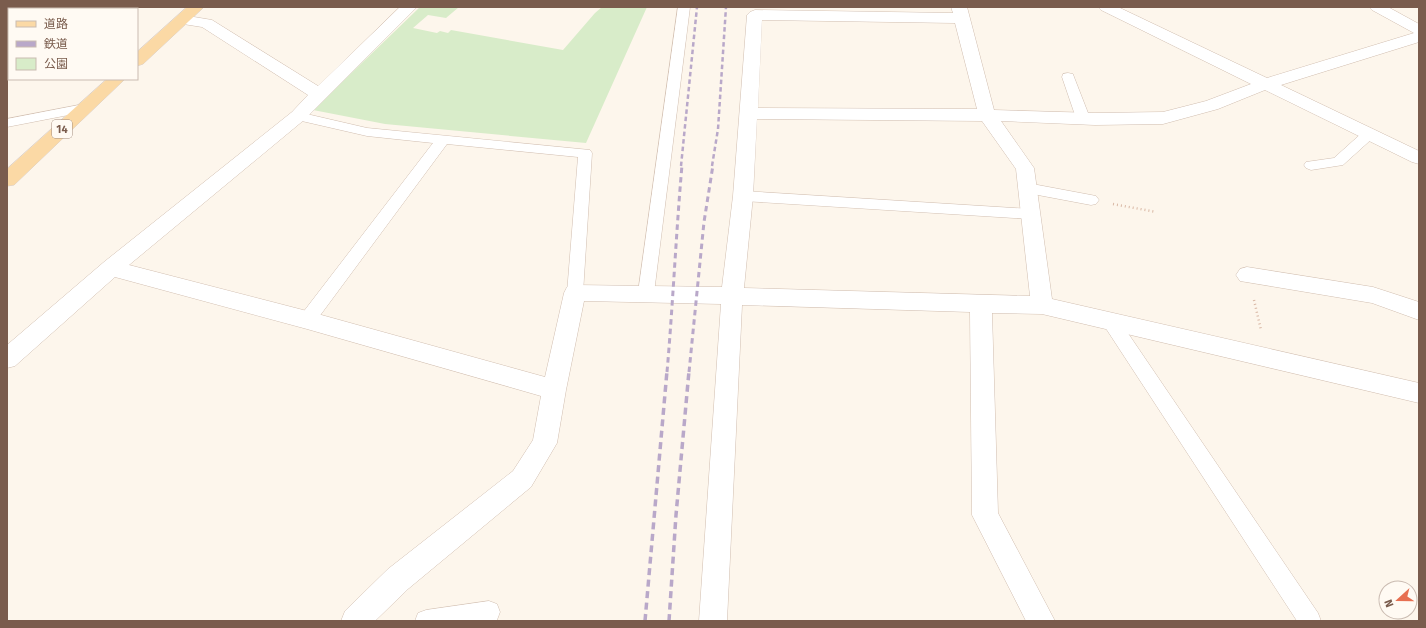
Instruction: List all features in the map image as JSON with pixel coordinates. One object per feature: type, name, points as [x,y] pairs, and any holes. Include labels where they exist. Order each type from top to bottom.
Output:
[{"type":"main road","points":[[138,60],[196,7]]},
{"type":"main road","name":"14","points":[[7,180],[116,80]]},
{"type":"street","points":[[7,360],[111,268],[298,116],[409,7]]},
{"type":"street","points":[[1106,7],[1419,158]]},
{"type":"street","points":[[1377,7],[1419,30]]},
{"type":"street","points":[[713,621],[732,296],[743,196],[755,15],[793,12],[960,12],[987,115],[1025,168],[1042,305]]},
{"type":"street","points":[[182,20],[206,23],[319,94]]},
{"type":"street","points":[[748,113],[1163,118],[1212,105],[1266,84],[1419,37]]},
{"type":"street","points":[[111,268],[307,320],[554,390]]},
{"type":"street","points":[[1247,275],[1373,295],[1419,311]]},
{"type":"street","points":[[355,621],[398,579],[522,479],[545,443],[554,390],[575,293],[646,293],[1042,305],[1419,393]]},
{"type":"street","points":[[981,304],[985,515],[1041,621]]},
{"type":"lane","points":[[646,293],[684,7]]},
{"type":"lane","points":[[1068,77],[1083,118]]},
{"type":"lane","points":[[7,123],[84,108]]},
{"type":"lane","points":[[298,116],[367,132],[585,153],[575,293]]},
{"type":"lane","points":[[1311,166],[1338,162],[1369,134]]},
{"type":"lane","points":[[307,320],[443,140]]},
{"type":"lane","points":[[1027,188],[1091,200]]},
{"type":"lane","points":[[743,196],[1030,214]]},
{"type":"lane","points":[[1111,322],[1310,621]]},
{"type":"lane","points":[[426,621],[489,612]]},
{"type":"path","points":[[1091,200],[1156,212]]},
{"type":"path","points":[[1247,275],[1268,357]]},
{"type":"green space","points":[[420,7],[459,7],[446,18],[428,15],[413,28],[437,33],[440,31],[448,33],[451,30],[563,50],[602,7],[647,7],[586,143],[385,124],[313,110]]},
{"type":"railway","points":[[681,166],[697,7]]},
{"type":"railway","points":[[712,166],[718,129],[726,7]]},
{"type":"railway","points":[[667,372],[682,165]]},
{"type":"railway","points":[[689,372],[704,222],[713,165]]},
{"type":"railway","points":[[645,621],[667,371]]},
{"type":"railway","points":[[669,621],[676,515],[689,371]]}]
